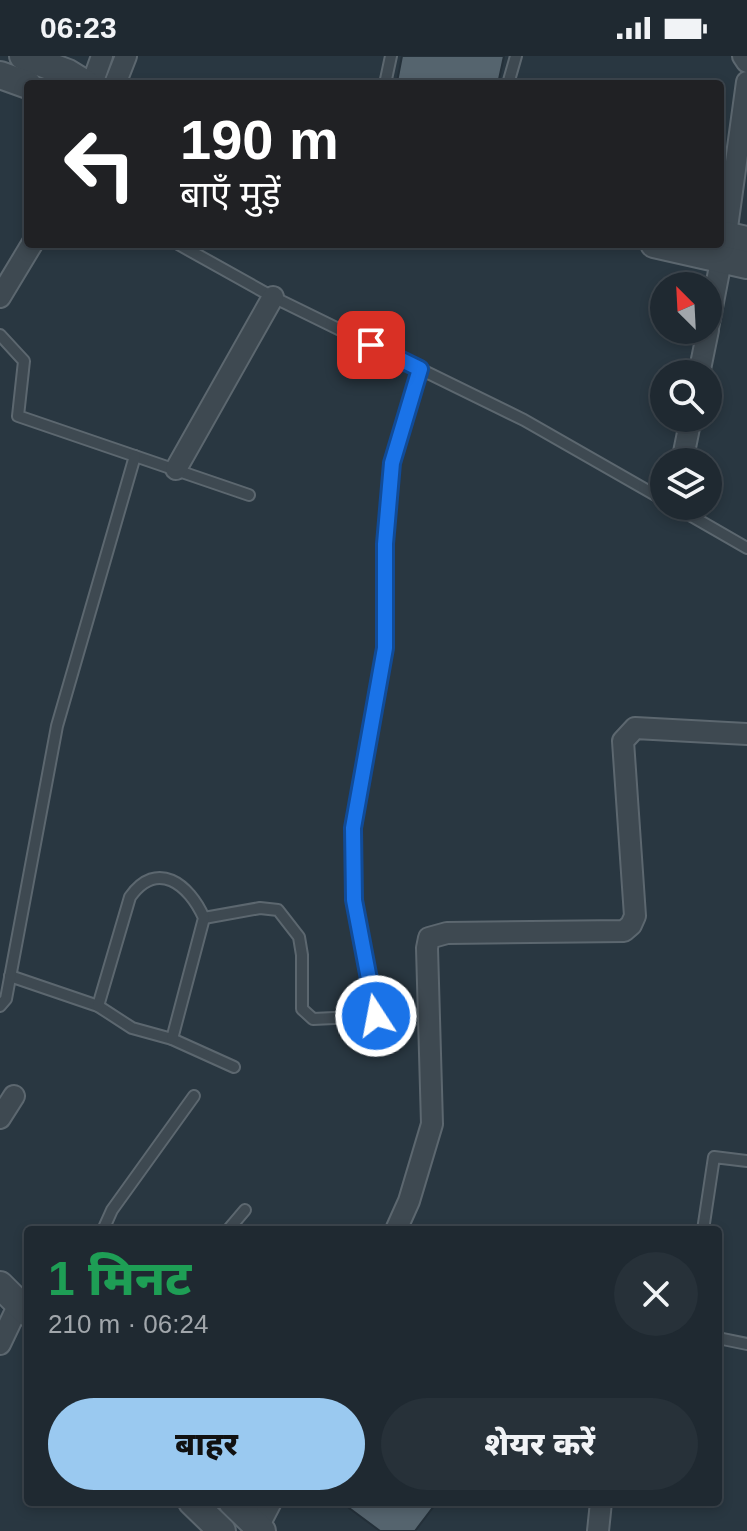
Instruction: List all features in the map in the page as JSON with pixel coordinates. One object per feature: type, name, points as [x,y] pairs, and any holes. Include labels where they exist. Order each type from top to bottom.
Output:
[{"type":"street","points":[[23,56],[79,80]]},
{"type":"street","points":[[93,80],[102,56]]},
{"type":"street","points":[[117,80],[126,56]]},
{"type":"street","points":[[743,56],[747,62]]},
{"type":"street","points":[[0,75],[24,84]]},
{"type":"street","points":[[722,281],[732,247],[747,82]]},
{"type":"street","points":[[0,297],[30,248]]},
{"type":"street","points":[[176,469],[273,297]]},
{"type":"street","points":[[398,1226],[409,1201],[432,1124],[429,938],[447,933],[624,931],[635,916],[623,741],[635,728],[747,734]]},
{"type":"street","points":[[0,1118],[14,1096]]},
{"type":"street","points":[[0,1285],[23,1309],[0,1344]]},
{"type":"street","points":[[196,1506],[222,1531]]},
{"type":"street","points":[[236,1506],[259,1530],[269,1506]]},
{"type":"street","points":[[598,1531],[601,1506]]},
{"type":"lane","points":[[386,80],[391,56]]},
{"type":"lane","points":[[509,80],[516,56]]},
{"type":"lane","points":[[185,248],[273,297],[524,420],[650,492]]},
{"type":"lane","points":[[0,335],[24,361],[18,416],[249,495]]},
{"type":"lane","points":[[381,1047],[354,900],[353,828],[385,648],[385,544],[392,463],[420,369]]},
{"type":"lane","points":[[0,1006],[6,999],[57,726],[135,456]]},
{"type":"lane","points":[[698,520],[747,548]]},
{"type":"lane","points":[[98,1006],[130,897],[140,883],[151,878],[171,880],[187,889],[204,918],[172,1039]]},
{"type":"lane","points":[[204,918],[260,908],[278,910],[299,937],[302,1009],[313,1019],[376,1016]]},
{"type":"lane","points":[[10,976],[98,1006],[132,1028],[172,1039],[234,1067]]},
{"type":"lane","points":[[105,1226],[112,1210],[194,1096]]},
{"type":"lane","points":[[704,1226],[714,1157],[747,1161]]},
{"type":"lane","points":[[231,1226],[245,1210]]},
{"type":"lane","points":[[722,1339],[747,1344]]},
{"type":"building","points":[[402,56],[504,56],[499,80],[397,80]]},
{"type":"building","points":[[346,1506],[434,1506],[415,1531],[380,1531]]},
{"type":"route","points":[[371,345],[420,369],[392,463],[385,544],[385,648],[353,828],[354,900],[376,1016]]}]
